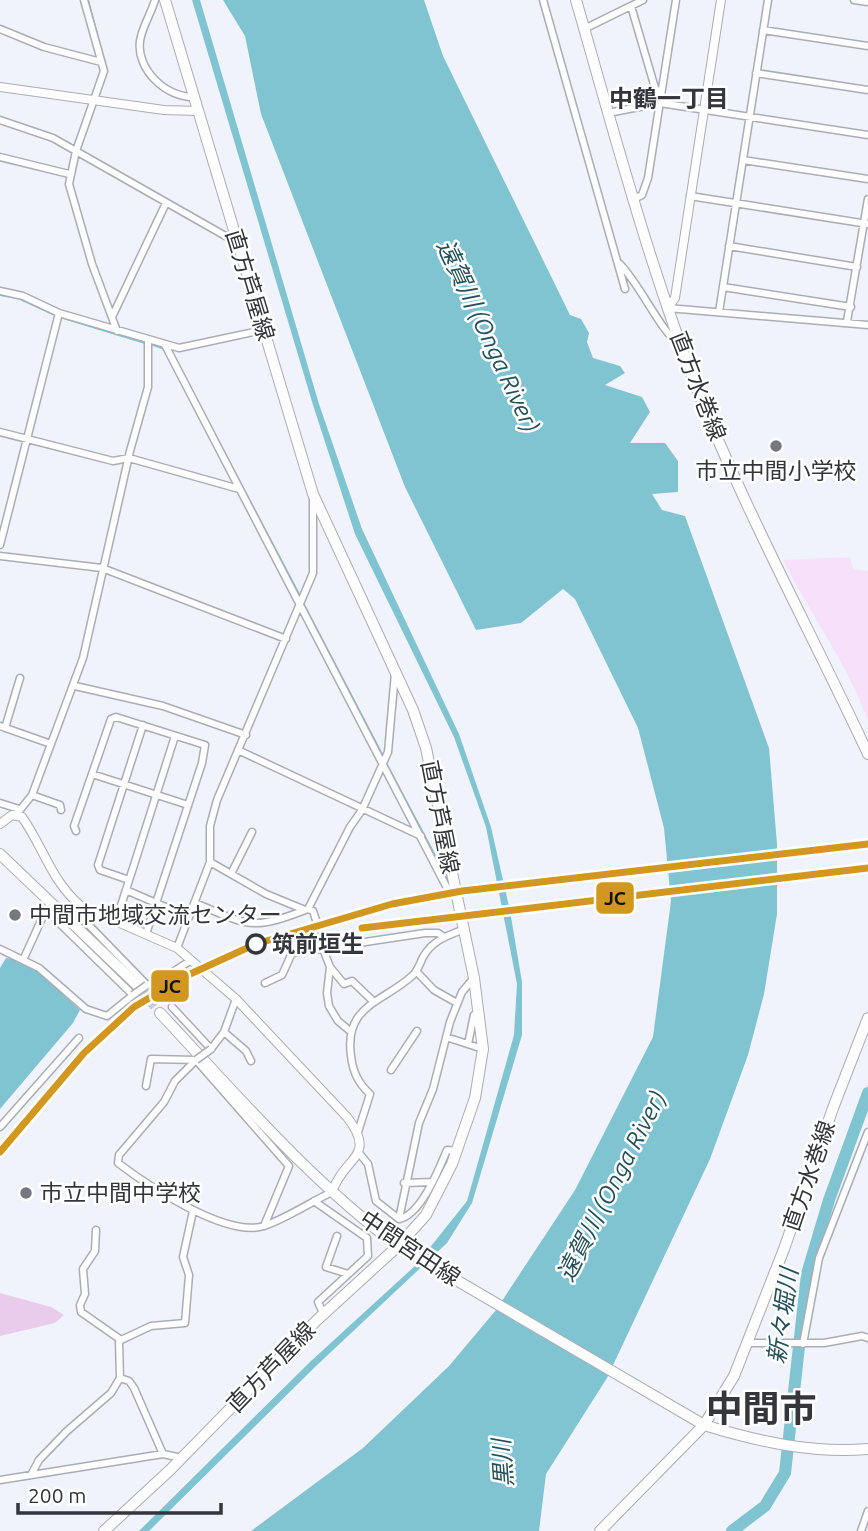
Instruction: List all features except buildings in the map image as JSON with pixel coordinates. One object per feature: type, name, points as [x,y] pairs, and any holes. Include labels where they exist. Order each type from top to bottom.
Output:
[{"type":"main road","name":"直方芦屋線","points":[[104,1531],[182,1458],[323,1313],[402,1248],[435,1201],[457,1151],[475,1098],[483,1049],[474,978],[426,748],[409,702],[313,494],[165,0]]},
{"type":"main road","name":"直方水巻線","points":[[576,0],[667,308],[681,345],[726,459],[868,754]]},
{"type":"main road","points":[[0,853],[140,989]]},
{"type":"main road","name":"中間宮田線","points":[[160,1013],[270,1131],[332,1192],[402,1248],[705,1425],[743,1437],[779,1443],[868,1449]]},
{"type":"main road","name":"直方水巻線","points":[[600,1531],[705,1425],[734,1376],[868,1018]]},
{"type":"street","points":[[84,0],[104,71],[76,151],[69,184],[92,264],[117,331]]},
{"type":"street","points":[[155,0],[140,40],[141,60],[160,85],[178,95],[194,97]]},
{"type":"street","points":[[543,0],[625,289]]},
{"type":"street","points":[[584,29],[643,0]]},
{"type":"street","points":[[634,199],[642,195],[646,188],[676,0]]},
{"type":"street","points":[[667,308],[675,298],[721,0]]},
{"type":"street","points":[[719,312],[768,0]]},
{"type":"street","points":[[854,0],[868,2]]},
{"type":"street","points":[[631,6],[655,88],[661,94]]},
{"type":"street","points":[[0,29],[54,50],[102,61]]},
{"type":"street","points":[[763,30],[868,46]]},
{"type":"street","points":[[756,74],[868,90]]},
{"type":"street","points":[[0,88],[164,110],[198,111]]},
{"type":"street","points":[[608,113],[660,103],[868,135]]},
{"type":"street","points":[[0,120],[52,138],[236,242]]},
{"type":"street","points":[[0,157],[69,174]]},
{"type":"street","points":[[743,160],[868,179]]},
{"type":"street","points":[[690,196],[866,223]]},
{"type":"street","points":[[847,321],[866,223],[868,199]]},
{"type":"street","points":[[112,317],[166,203]]},
{"type":"street","points":[[729,246],[857,267]]},
{"type":"street","points":[[619,263],[644,294],[670,338],[681,345]]},
{"type":"street","points":[[723,286],[851,307]]},
{"type":"street","points":[[0,291],[23,296],[59,313],[164,345],[190,348],[263,330]]},
{"type":"street","points":[[667,308],[847,321],[868,325]]},
{"type":"street","points":[[0,545],[59,313]]},
{"type":"street","points":[[0,824],[17,812],[32,795],[75,686],[148,387],[148,341]]},
{"type":"street","points":[[164,345],[447,888],[454,890]]},
{"type":"street","points":[[0,432],[113,461],[129,458],[239,489]]},
{"type":"street","points":[[177,948],[210,862],[212,812],[313,573],[313,494]]},
{"type":"street","points":[[0,556],[102,568],[286,639]]},
{"type":"street","points":[[195,903],[246,924],[259,925],[307,910],[350,827],[362,810],[388,752],[395,673]]},
{"type":"street","points":[[20,678],[3,727],[51,744]]},
{"type":"street","points":[[75,686],[163,706],[246,735]]},
{"type":"street","points":[[391,706],[397,702],[409,702]]},
{"type":"street","points":[[75,831],[74,827],[111,719],[116,717],[205,745],[206,750],[146,934]]},
{"type":"street","points":[[129,880],[100,870],[98,865],[143,725]]},
{"type":"street","points":[[116,921],[175,736]]},
{"type":"street","points":[[240,751],[421,836]]},
{"type":"street","points":[[92,774],[188,805]]},
{"type":"street","points":[[32,795],[60,805],[61,810]]},
{"type":"street","points":[[0,803],[17,812],[25,822],[54,879],[81,906],[177,948],[236,999],[358,1132],[362,1143],[359,1153],[332,1192],[264,1226],[234,1226],[193,1211],[118,1163],[120,1155],[163,1102],[175,1081],[211,1049],[223,1032],[236,999]]},
{"type":"street","points":[[231,874],[252,832]]},
{"type":"street","points":[[210,862],[266,894],[313,911],[316,920]]},
{"type":"street","points":[[126,890],[189,917]]},
{"type":"street","points":[[81,906],[80,916],[140,989]]},
{"type":"street","points":[[24,958],[44,914],[49,913],[140,989]]},
{"type":"street","points":[[358,1132],[370,1094],[354,1070],[350,1031],[362,1012],[416,971],[431,946],[462,930]]},
{"type":"street","points":[[265,983],[282,975],[292,953],[321,945],[425,933],[438,933],[444,937]]},
{"type":"street","points":[[321,945],[331,967],[344,984],[352,981],[374,1002]]},
{"type":"street","points":[[0,948],[39,968],[86,1009],[107,1016],[140,989],[190,961]]},
{"type":"street","points":[[331,967],[327,993],[329,1006],[338,1021],[350,1031]]},
{"type":"street","points":[[416,971],[434,990],[457,1003]]},
{"type":"street","points":[[399,1219],[404,1183],[419,1123],[433,1089],[457,1003],[474,978]]},
{"type":"street","points":[[172,1007],[211,1049]]},
{"type":"street","points":[[468,1044],[474,1016]]},
{"type":"street","points":[[391,1070],[417,1031]]},
{"type":"street","points":[[223,1032],[246,1051],[251,1061]]},
{"type":"street","points":[[446,1037],[483,1049]]},
{"type":"street","points":[[0,1127],[79,1038]]},
{"type":"street","points":[[146,1086],[151,1059],[196,1060],[289,1166],[264,1226]]},
{"type":"street","points":[[803,1344],[819,1258],[868,1132]]},
{"type":"street","points":[[399,1219],[411,1214],[432,1182],[447,1150],[457,1151]]},
{"type":"street","points":[[359,1153],[368,1164],[376,1201],[399,1219]]},
{"type":"street","points":[[404,1183],[432,1182]]},
{"type":"street","points":[[314,1201],[367,1238],[368,1256],[318,1302],[323,1313]]},
{"type":"street","points":[[31,1475],[39,1460],[111,1394],[120,1378],[118,1345],[121,1340],[151,1326],[185,1323],[189,1275],[183,1256],[193,1211]]},
{"type":"street","points":[[96,1230],[95,1251],[83,1269],[85,1294],[80,1305],[81,1312],[121,1340]]},
{"type":"street","points":[[337,1236],[326,1267],[348,1274]]},
{"type":"street","points":[[748,1343],[803,1344],[862,1336],[868,1338]]},
{"type":"street","points":[[120,1378],[129,1381],[134,1388],[163,1454]]},
{"type":"street","points":[[0,1480],[163,1454],[182,1458]]},
{"type":"street","points":[[863,1531],[868,1511]]},
{"type":"shaded area","points":[[850,557],[853,569],[868,571],[868,721],[850,679],[783,560]]},
{"type":"shaded area","points":[[0,1293],[51,1307],[64,1315],[55,1323],[0,1336]]},
{"type":"water","points":[[192,0],[200,0],[319,404],[362,529],[459,734],[491,827],[510,911],[522,982],[522,1035],[472,1203],[447,1243],[315,1367],[149,1531],[139,1531],[311,1361],[416,1265],[467,1201],[514,1035],[517,984],[486,827],[454,737],[355,534],[313,405]]},
{"type":"water","points":[[223,0],[424,0],[443,56],[570,315],[581,319],[589,333],[587,342],[593,358],[620,366],[625,373],[605,385],[642,397],[650,412],[630,443],[665,443],[678,461],[678,492],[652,494],[662,510],[685,516],[769,748],[777,844],[777,914],[764,994],[748,1055],[710,1159],[607,1378],[546,1474],[539,1531],[251,1531],[363,1448],[449,1366],[496,1310],[575,1190],[653,1037],[671,901],[664,828],[638,728],[575,599],[563,589],[521,623],[476,630],[405,487],[261,114],[245,36]]},
{"type":"water","points":[[6,958],[17,960],[37,970],[80,1010],[73,1023],[0,1109],[0,968]]},
{"type":"waterway","points":[[88,0],[104,60]]},
{"type":"waterway","points":[[0,295],[18,298],[55,315]]},
{"type":"waterway","points":[[60,317],[145,343]]},
{"type":"waterway","points":[[150,344],[165,349]]},
{"type":"waterway","points":[[213,431],[300,596]]},
{"type":"waterway","points":[[302,601],[384,758]]},
{"type":"waterway","points":[[386,763],[449,882]]},
{"type":"waterway","name":"新々堀川","points":[[732,1531],[765,1506],[785,1473],[807,1274],[829,1200],[868,1093]]},
{"type":"tunnel","points":[[316,920],[320,941]]},
{"type":"tunnel","points":[[139,987],[160,1013]]},
{"type":"transit line","name":"JC","points":[[0,1152],[84,1053],[134,1007],[188,975],[256,944],[392,904],[462,891],[868,844]]},
{"type":"transit line","name":"JC","points":[[362,928],[868,868]]},
{"type":"place","name":"市立中間小学校","points":[[776,446]]},
{"type":"place","name":"中間市地域交流センター","points":[[15,915]]},
{"type":"place","name":"筑前垣生","points":[[256,944]]},
{"type":"place","name":"市立中間中学校","points":[[26,1193]]},
{"type":"district","name":"中鶴一丁目","points":[[669,99]]},
{"type":"district","name":"中間市","points":[[761,1409]]},
{"type":"water label","name":"遠賀川 (Onga River)","points":[[488,336]]},
{"type":"water label","name":"遠賀川 (Onga River)","points":[[612,1186]]},
{"type":"water label","name":"黒川","points":[[503,1463]]}]
